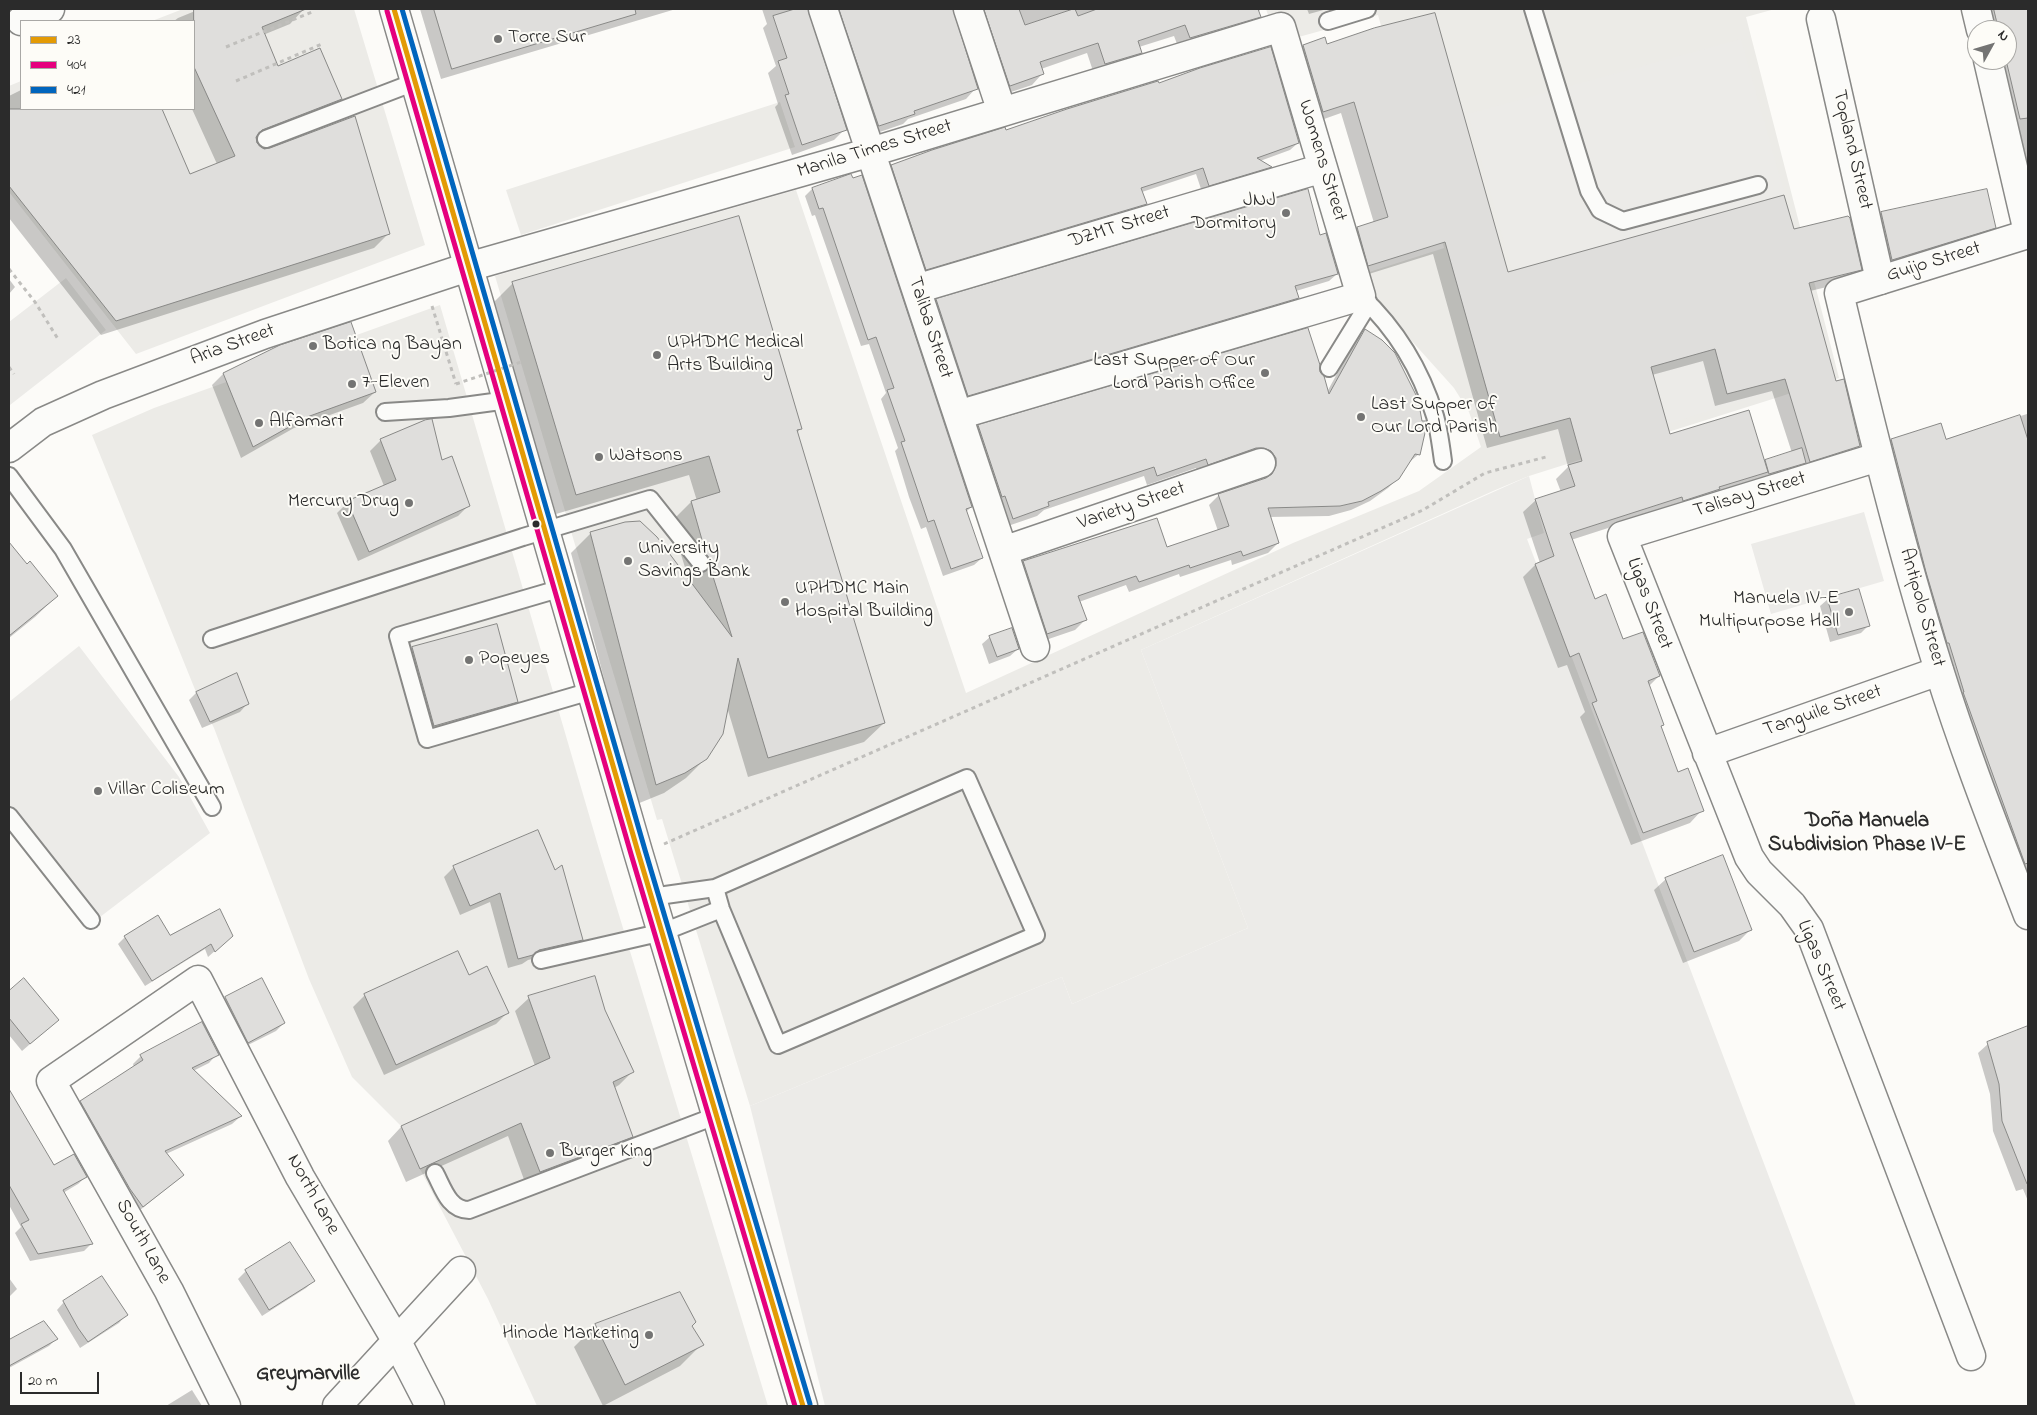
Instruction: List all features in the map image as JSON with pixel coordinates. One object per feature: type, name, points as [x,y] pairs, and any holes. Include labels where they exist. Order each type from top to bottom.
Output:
[{"type":"main road","points":[[23,20],[50,9]]},
{"type":"main road","points":[[394,9],[638,852],[718,1115],[803,1406]]},
{"type":"main road","name":"Taliba Street","points":[[823,9],[1036,647]]},
{"type":"main road","points":[[968,9],[1002,112]]},
{"type":"main road","name":"Topland Street","points":[[1822,19],[1880,280]]},
{"type":"main road","name":"Manila Times Street","points":[[468,267],[871,152],[1281,27]]},
{"type":"main road","name":"Womens Street","points":[[1281,27],[1365,299]]},
{"type":"main road","points":[[1990,70],[2028,233]]},
{"type":"main road","name":"DZMT Street","points":[[916,289],[1323,168]]},
{"type":"main road","name":"Guijo Street","points":[[1840,293],[2028,233]]},
{"type":"main road","name":"Aria Street","points":[[9,448],[43,422],[102,395],[265,334],[468,267]]},
{"type":"main road","name":"Antipolo Street","points":[[1840,293],[1878,457],[1940,671],[1967,755],[2028,915]]},
{"type":"main road","points":[[958,415],[1365,299]]},
{"type":"main road","name":"Talisay Street","points":[[1622,536],[1878,457]]},
{"type":"main road","name":"Variety Street","points":[[1004,552],[1261,463]]},
{"type":"main road","name":"Ligas Street","points":[[1622,536],[1749,857],[1759,872],[1792,905],[1809,929],[1971,1356]]},
{"type":"main road","name":"Tanguile Street","points":[[1707,753],[1940,671]]},
{"type":"main road","name":"South Lane","points":[[198,980],[51,1081],[169,1291],[226,1406]]},
{"type":"main road","name":"North Lane","points":[[198,980],[300,1177],[396,1340],[430,1406]]},
{"type":"main road","points":[[337,1406],[461,1270]]},
{"type":"lane","points":[[1328,21],[1367,9]]},
{"type":"lane","points":[[1533,9],[1589,190],[1600,210],[1623,221],[1758,185]]},
{"type":"lane","points":[[266,139],[416,82]]},
{"type":"lane","points":[[1329,368],[1365,299],[1398,337],[1420,376],[1436,418],[1443,461]]},
{"type":"lane","points":[[385,412],[449,408],[508,400]]},
{"type":"lane","points":[[9,476],[63,550],[212,807]]},
{"type":"lane","points":[[212,639],[650,499],[701,564]]},
{"type":"lane","points":[[562,588],[398,636],[428,739],[591,691]]},
{"type":"lane","points":[[652,897],[715,888],[967,778],[1036,935],[778,1044],[721,909],[715,888]]},
{"type":"lane","points":[[9,816],[91,920]]},
{"type":"lane","points":[[541,960],[663,932],[721,909]]},
{"type":"lane","points":[[434,1173],[450,1203],[463,1210],[469,1210],[718,1115]]},
{"type":"path","points":[[226,47],[312,12]]},
{"type":"path","points":[[236,81],[322,44]]},
{"type":"path","points":[[9,269],[35,302],[58,339]]},
{"type":"path","points":[[439,331],[456,384],[524,361]]},
{"type":"path","points":[[9,367],[14,374]]},
{"type":"path","points":[[638,852],[655,848],[1423,510],[1485,473],[1546,456]]},
{"type":"shaded area","points":[[183,9],[354,9],[425,245],[136,354],[9,192],[9,86],[20,81],[20,110],[195,110],[195,20],[155,20]]},
{"type":"shaded area","points":[[1266,9],[1775,9],[1746,17],[1839,378],[1529,476],[1141,650],[1248,928],[1072,1004],[1062,977],[750,1106],[662,819],[657,820],[495,276],[796,190],[966,693],[1293,543],[1419,491],[1481,447],[1469,412],[1454,388],[1375,300],[1366,273],[1444,248],[1378,15],[1277,43]]},
{"type":"shaded area","points":[[1741,39],[1835,372],[1564,456],[1468,114]]},
{"type":"shaded area","points":[[780,102],[795,147],[521,235],[506,190]]},
{"type":"shaded area","points":[[66,278],[106,330],[10,405],[9,322]]},
{"type":"shaded area","points":[[440,305],[599,849],[768,1406],[537,1406],[488,1299],[420,1169],[401,1126],[352,1077],[309,979],[214,728],[196,692],[92,435],[154,408]]},
{"type":"shaded area","points":[[1529,476],[1544,533],[1527,539],[1856,1406],[825,1406],[750,1106],[1062,977],[1072,1004],[1248,928],[1141,650]]},
{"type":"shaded area","points":[[1864,512],[1884,581],[1771,614],[1751,544]]},
{"type":"shaded area","name":"Villar Coliseum","points":[[79,646],[179,777],[210,833],[100,917],[9,805],[9,702]]},
{"type":"building","points":[[194,9],[306,9],[262,27],[278,66],[320,48],[342,99],[262,130],[256,137],[257,143],[264,149],[270,148],[355,116],[390,234],[116,321],[9,186],[9,109],[162,110],[190,174],[235,156],[195,69]]},
{"type":"building","name":"Torre Sur","points":[[434,9],[635,9],[636,14],[452,69]]},
{"type":"building","points":[[795,9],[808,9],[847,130],[802,145],[785,95],[789,94],[778,61],[787,58],[773,16]]},
{"type":"building","points":[[839,9],[953,9],[978,89],[914,111],[915,114],[879,126]]},
{"type":"building","points":[[984,9],[1019,9],[1025,25],[1073,9],[1075,9],[1078,16],[1097,9],[1258,9],[1261,17],[1190,38],[1185,25],[1138,41],[1142,53],[1105,64],[1098,43],[1040,62],[1044,74],[1010,86]]},
{"type":"building","points":[[1994,9],[2028,9],[2028,118],[2020,119],[2008,70],[2017,70],[2017,20],[1997,20]]},
{"type":"building","points":[[1435,13],[1508,272],[1784,195],[1794,229],[1848,216],[1850,218],[1862,270],[1809,283],[1836,381],[1844,379],[1860,446],[1810,462],[1785,379],[1727,394],[1715,349],[1651,367],[1670,434],[1749,410],[1768,472],[1719,487],[1720,489],[1683,501],[1682,497],[1570,533],[1595,599],[1606,594],[1623,639],[1643,632],[1660,676],[1648,681],[1664,725],[1661,726],[1678,772],[1688,768],[1704,811],[1643,833],[1592,703],[1597,701],[1579,653],[1570,657],[1535,564],[1554,556],[1535,499],[1575,486],[1568,465],[1582,461],[1570,418],[1500,437],[1445,242],[1368,266],[1357,227],[1388,217],[1354,102],[1323,112],[1303,45],[1325,37],[1327,44],[1374,28]]},
{"type":"building","points":[[1271,47],[1299,143],[1257,158],[1272,167],[1209,186],[1203,168],[1141,188],[1147,204],[926,270],[891,165],[1005,127],[1006,130],[1067,109],[1158,81],[1159,83],[1200,68]]},
{"type":"building","points":[[851,174],[853,178],[862,175],[972,507],[966,509],[983,558],[951,569],[934,520],[928,522],[901,442],[905,441],[887,390],[894,388],[876,337],[868,340],[823,208],[819,209],[812,188]]},
{"type":"building","points":[[1308,189],[1320,235],[1326,233],[1338,274],[1295,286],[1299,298],[968,396],[936,299]]},
{"type":"building","points":[[1987,189],[1996,228],[1892,260],[1881,212]]},
{"type":"building","points":[[739,216],[802,429],[797,430],[885,723],[768,758],[738,658],[723,734],[707,759],[685,773],[656,785],[590,532],[625,522],[640,521],[657,537],[732,637],[710,567],[711,561],[706,554],[691,501],[720,492],[709,456],[576,495],[512,282]]},
{"type":"building","points":[[351,322],[376,392],[307,417],[253,447],[223,373],[280,345]]},
{"type":"building","points":[[1308,328],[1320,365],[1320,372],[1324,376],[1329,394],[1365,329],[1382,340],[1395,353],[1418,399],[1422,421],[1426,421],[1427,424],[1420,455],[1415,454],[1399,479],[1362,501],[1340,506],[1268,508],[1279,543],[1243,556],[1241,551],[1190,568],[1189,565],[1139,582],[1136,576],[1078,596],[1087,620],[1047,634],[1023,561],[1157,518],[1167,547],[1229,526],[1218,494],[1266,478],[1272,474],[1276,466],[1276,458],[1271,451],[1264,448],[1256,448],[1208,465],[1206,459],[1157,476],[1154,467],[1048,502],[1049,506],[1013,519],[1005,496],[1002,497],[978,425]]},
{"type":"building","points":[[2020,415],[2028,440],[2028,863],[2025,864],[1963,692],[1949,643],[1947,643],[1891,439],[1941,423],[1946,439]]},
{"type":"building","name":"Mercury Drug","points":[[432,419],[442,460],[452,456],[470,506],[369,552],[347,501],[396,480],[380,439],[425,420]]},
{"type":"building","points":[[1802,448],[1806,463],[1769,474],[1765,460]]},
{"type":"building","points":[[9,542],[27,564],[30,561],[58,596],[9,636]]},
{"type":"building","name":"Manuela IV-E Multipurpose Hall","points":[[1859,589],[1870,626],[1838,635],[1827,598]]},
{"type":"building","points":[[497,624],[518,702],[434,726],[412,647]]},
{"type":"building","points":[[1012,628],[1019,649],[997,657],[989,636]]},
{"type":"building","points":[[237,673],[249,704],[210,722],[196,692]]},
{"type":"building","points":[[538,830],[555,870],[562,865],[583,940],[539,950],[533,955],[518,959],[500,893],[470,906],[453,866]]},
{"type":"building","points":[[1723,855],[1752,930],[1694,952],[1665,878]]},
{"type":"building","points":[[220,909],[233,936],[215,952],[211,944],[152,981],[124,936],[158,915],[170,935]]},
{"type":"building","points":[[458,951],[469,975],[487,966],[509,1013],[396,1065],[364,994]]},
{"type":"building","points":[[595,976],[605,1010],[634,1072],[613,1082],[633,1137],[540,1172],[521,1123],[420,1169],[401,1126],[550,1058],[528,996]]},
{"type":"building","points":[[24,978],[59,1020],[30,1044],[9,1018],[9,991]]},
{"type":"building","points":[[262,978],[285,1023],[248,1043],[225,997]]},
{"type":"building","points":[[202,1022],[219,1055],[192,1068],[242,1116],[165,1151],[184,1175],[143,1207],[130,1189],[80,1101],[143,1060],[140,1055]]},
{"type":"building","points":[[2028,1026],[2027,1184],[2002,1121],[1999,1084],[1987,1042]]},
{"type":"building","points":[[9,1089],[54,1165],[74,1154],[87,1177],[63,1190],[93,1244],[38,1254],[21,1224],[29,1220],[9,1185]]},
{"type":"building","points":[[290,1242],[315,1281],[269,1310],[245,1270]]},
{"type":"building","points":[[102,1276],[128,1315],[88,1342],[63,1301]]},
{"type":"building","name":"Hinode Marketing","points":[[680,1292],[696,1322],[692,1326],[704,1345],[625,1385],[595,1324]]},
{"type":"building","points":[[44,1321],[58,1339],[9,1366],[9,1340]]},
{"type":"transit line","name":"23","points":[[394,9],[638,852],[803,1406]]},
{"type":"transit line","name":"421","points":[[402,9],[645,850],[810,1404]]},
{"type":"transit line","name":"404","points":[[387,11],[631,854],[795,1406]]},
{"type":"place","name":"Torre Sur","points":[[498,39]]},
{"type":"place","name":"JNJ Dormitory","points":[[1286,213]]},
{"type":"place","name":"Botica ng Bayan","points":[[313,346]]},
{"type":"place","name":"UPHDMC Medical Arts Building","points":[[657,355]]},
{"type":"place","name":"Last Supper of Our Lord Parish Office","points":[[1265,373]]},
{"type":"place","name":"7-Eleven","points":[[352,384]]},
{"type":"place","name":"Last Supper of Our Lord Parish","points":[[1361,417]]},
{"type":"place","name":"Alfamart","points":[[259,423]]},
{"type":"place","name":"Watsons","points":[[599,457]]},
{"type":"place","name":"Mercury Drug","points":[[409,503]]},
{"type":"place","name":"University Savings Bank","points":[[628,561]]},
{"type":"place","name":"UPHDMC Main Hospital Building","points":[[785,602]]},
{"type":"place","name":"Manuela IV-E Multipurpose Hall","points":[[1849,612]]},
{"type":"place","name":"Popeyes","points":[[469,660]]},
{"type":"place","name":"Villar Coliseum","points":[[98,791]]},
{"type":"place","name":"Burger King","points":[[550,1153]]},
{"type":"place","name":"Hinode Marketing","points":[[649,1335]]},
{"type":"district","name":"Doña Manuela Subdivision Phase IV-E","points":[[1867,835]]},
{"type":"district","name":"Greymarville","points":[[308,1376]]}]
